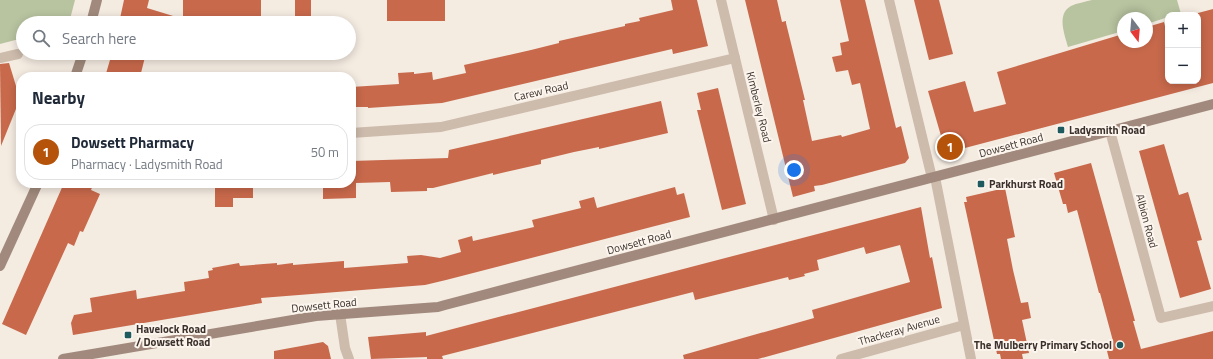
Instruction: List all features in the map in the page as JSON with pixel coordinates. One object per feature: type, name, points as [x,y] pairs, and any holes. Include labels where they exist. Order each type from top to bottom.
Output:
[{"type":"street","points":[[93,16],[97,0]]},
{"type":"street","name":"Kimberley Road","points":[[720,0],[774,220]]},
{"type":"street","points":[[889,0],[933,178],[971,359]]},
{"type":"street","points":[[0,58],[16,54]]},
{"type":"street","name":"Carew Road","points":[[356,133],[441,127],[735,58]]},
{"type":"street","points":[[77,72],[81,60]]},
{"type":"street","name":"Dowsett Road","points":[[63,359],[316,316],[438,307],[1213,104]]},
{"type":"street","name":"Albion Road","points":[[1110,131],[1161,318],[1213,306]]},
{"type":"street","points":[[0,266],[36,188]]},
{"type":"street","points":[[340,314],[345,348],[349,359]]},
{"type":"street","name":"Thackeray Avenue","points":[[841,359],[964,325]]},
{"type":"green space","points":[[0,0],[75,0],[71,16],[16,16],[16,40],[0,44]]},
{"type":"green space","points":[[1092,0],[1177,0],[1180,12],[1165,12],[1165,18],[1153,22],[1153,12],[1117,12],[1117,33],[1068,47],[1063,25],[1064,14],[1071,6]]},
{"type":"building","points":[[124,0],[149,0],[147,8],[173,16],[121,16]]},
{"type":"building","points":[[183,0],[261,0],[261,16],[183,16]]},
{"type":"building","points":[[295,0],[311,0],[311,16],[295,16]]},
{"type":"building","points":[[387,0],[445,0],[445,21],[387,21]]},
{"type":"building","points":[[671,0],[697,0],[708,46],[673,54],[672,49],[442,103],[368,108],[356,107],[356,87],[399,84],[398,73],[414,72],[414,74],[432,72],[433,80],[466,73],[464,65],[625,26],[625,24],[640,21],[639,18],[673,10]]},
{"type":"building","points":[[745,0],[777,0],[782,22],[786,21],[805,100],[803,100],[812,141],[841,135],[842,137],[870,129],[860,83],[852,85],[848,70],[836,72],[832,57],[842,55],[840,43],[849,41],[840,0],[865,0],[896,128],[901,126],[909,158],[905,163],[814,186],[815,191],[793,197]]},
{"type":"building","points":[[914,0],[939,0],[953,54],[929,60]]},
{"type":"building","points":[[1213,9],[1213,83],[946,153],[928,91],[965,81],[974,112],[1006,104],[997,72],[1117,36],[1117,48],[1153,48],[1153,25],[1164,22],[1165,84],[1201,84],[1201,12]]},
{"type":"building","points":[[110,60],[144,60],[141,72],[106,72]]},
{"type":"building","points":[[9,63],[16,86],[16,109],[1,146],[0,64]]},
{"type":"building","points":[[718,88],[746,204],[722,210],[697,110],[701,110],[697,93]]},
{"type":"building","points":[[661,101],[668,133],[599,149],[599,147],[574,152],[541,160],[541,164],[493,175],[493,173],[433,188],[427,188],[427,191],[391,192],[390,182],[356,183],[356,161],[448,158],[449,150]]},
{"type":"building","points":[[1164,144],[1179,195],[1188,192],[1202,240],[1197,241],[1211,289],[1180,298],[1139,151]]},
{"type":"building","points":[[1091,163],[1135,321],[1133,321],[1141,349],[1213,331],[1213,359],[1109,359],[1105,343],[1113,341],[1077,210],[1068,213],[1066,204],[1063,204],[1054,173]]},
{"type":"building","points":[[675,187],[677,195],[684,193],[690,217],[446,280],[425,285],[261,298],[262,303],[73,335],[71,323],[74,315],[92,312],[90,298],[136,290],[137,299],[185,291],[184,282],[209,278],[208,271],[213,270],[212,268],[239,263],[240,266],[277,263],[277,265],[293,263],[293,265],[344,261],[344,268],[408,263],[407,256],[421,255],[440,258],[461,252],[458,240],[472,236],[473,241],[534,227],[532,220],[581,208],[579,201],[594,197],[597,208]]},
{"type":"building","points":[[62,188],[92,188],[91,190],[100,194],[83,232],[80,231],[74,246],[68,243],[26,335],[2,324]]},
{"type":"building","points":[[215,188],[253,188],[253,198],[233,198],[233,207],[215,207]]},
{"type":"building","points":[[323,188],[356,188],[356,198],[323,199]]},
{"type":"building","points":[[1005,188],[1015,237],[1007,239],[1013,270],[1021,303],[1028,302],[1031,318],[1022,320],[1029,353],[1022,354],[1023,359],[1001,359],[1000,354],[997,354],[964,202],[967,202],[966,197]]},
{"type":"building","points":[[921,207],[930,258],[932,257],[942,308],[758,359],[684,359],[683,355],[814,318],[812,310],[910,282],[900,245],[866,254],[864,247],[817,260],[819,270],[804,274],[805,276],[789,280],[788,277],[695,300],[693,292],[442,356],[443,359],[427,359],[427,357],[371,359],[368,337],[426,332],[426,336]]},
{"type":"building","points":[[323,342],[328,346],[331,359],[274,359],[274,351]]},
{"type":"place","name":"Ladysmith Road","points":[[1061,130]]},
{"type":"place","name":"Dowsett Pharmacy","points":[[950,147]]},
{"type":"place","name":"Parkhurst Road","points":[[981,184]]},
{"type":"place","name":"Havelock Road / Dowsett Road","points":[[128,335]]},
{"type":"place","name":"The Mulberry Primary School","points":[[1120,345]]}]
